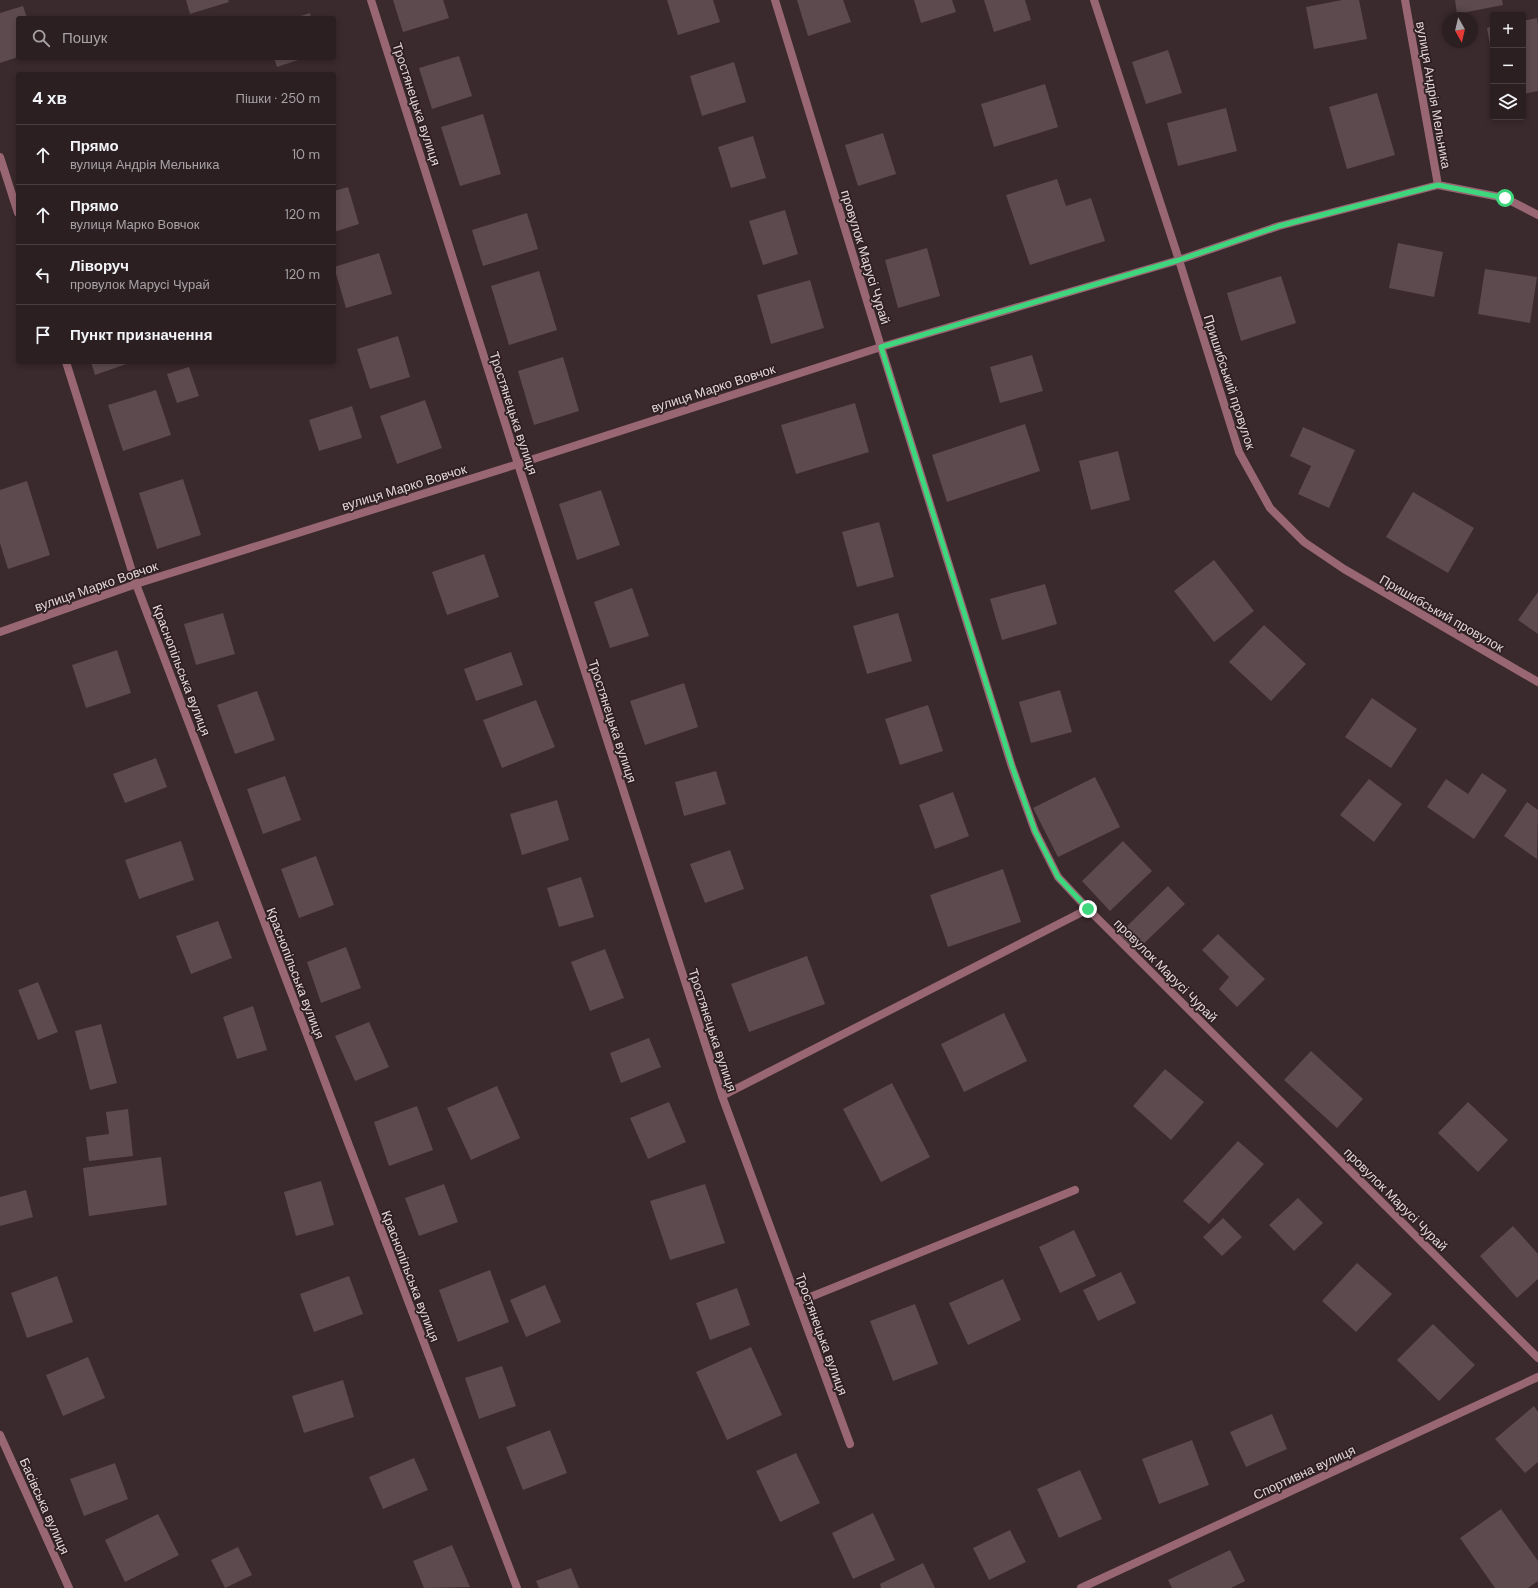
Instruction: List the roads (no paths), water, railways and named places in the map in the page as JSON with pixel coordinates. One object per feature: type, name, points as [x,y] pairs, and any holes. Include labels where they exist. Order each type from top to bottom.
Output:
[{"type":"street","name":"Тростянецька вулиця","points":[[372,0],[518,464],[722,1096],[850,1444]]},
{"type":"street","name":"провулок Марусі Чурай","points":[[775,0],[881,347],[1012,766],[1035,831],[1058,877],[1088,909],[1538,1358]]},
{"type":"street","name":"Пришибський провулок","points":[[1094,0],[1179,260],[1239,452],[1270,508],[1304,542],[1344,569],[1538,682]]},
{"type":"street","name":"вулиця Андрія Мельника","points":[[1405,0],[1438,185],[1505,198],[1538,215]]},
{"type":"street","points":[[0,157],[16,207]]},
{"type":"street","name":"вулиця Марко Вовчок","points":[[0,632],[136,584],[518,464],[881,347],[1179,260],[1279,226],[1438,185]]},
{"type":"street","name":"Краснопільська вулиця","points":[[67,364],[136,584],[517,1588]]},
{"type":"street","points":[[722,1096],[1088,909]]},
{"type":"street","points":[[798,1302],[1075,1190]]},
{"type":"street","name":"Спортивна вулиця","points":[[1081,1588],[1538,1377]]},
{"type":"street","name":"Басівська вулиця","points":[[0,1435],[69,1588]]}]
